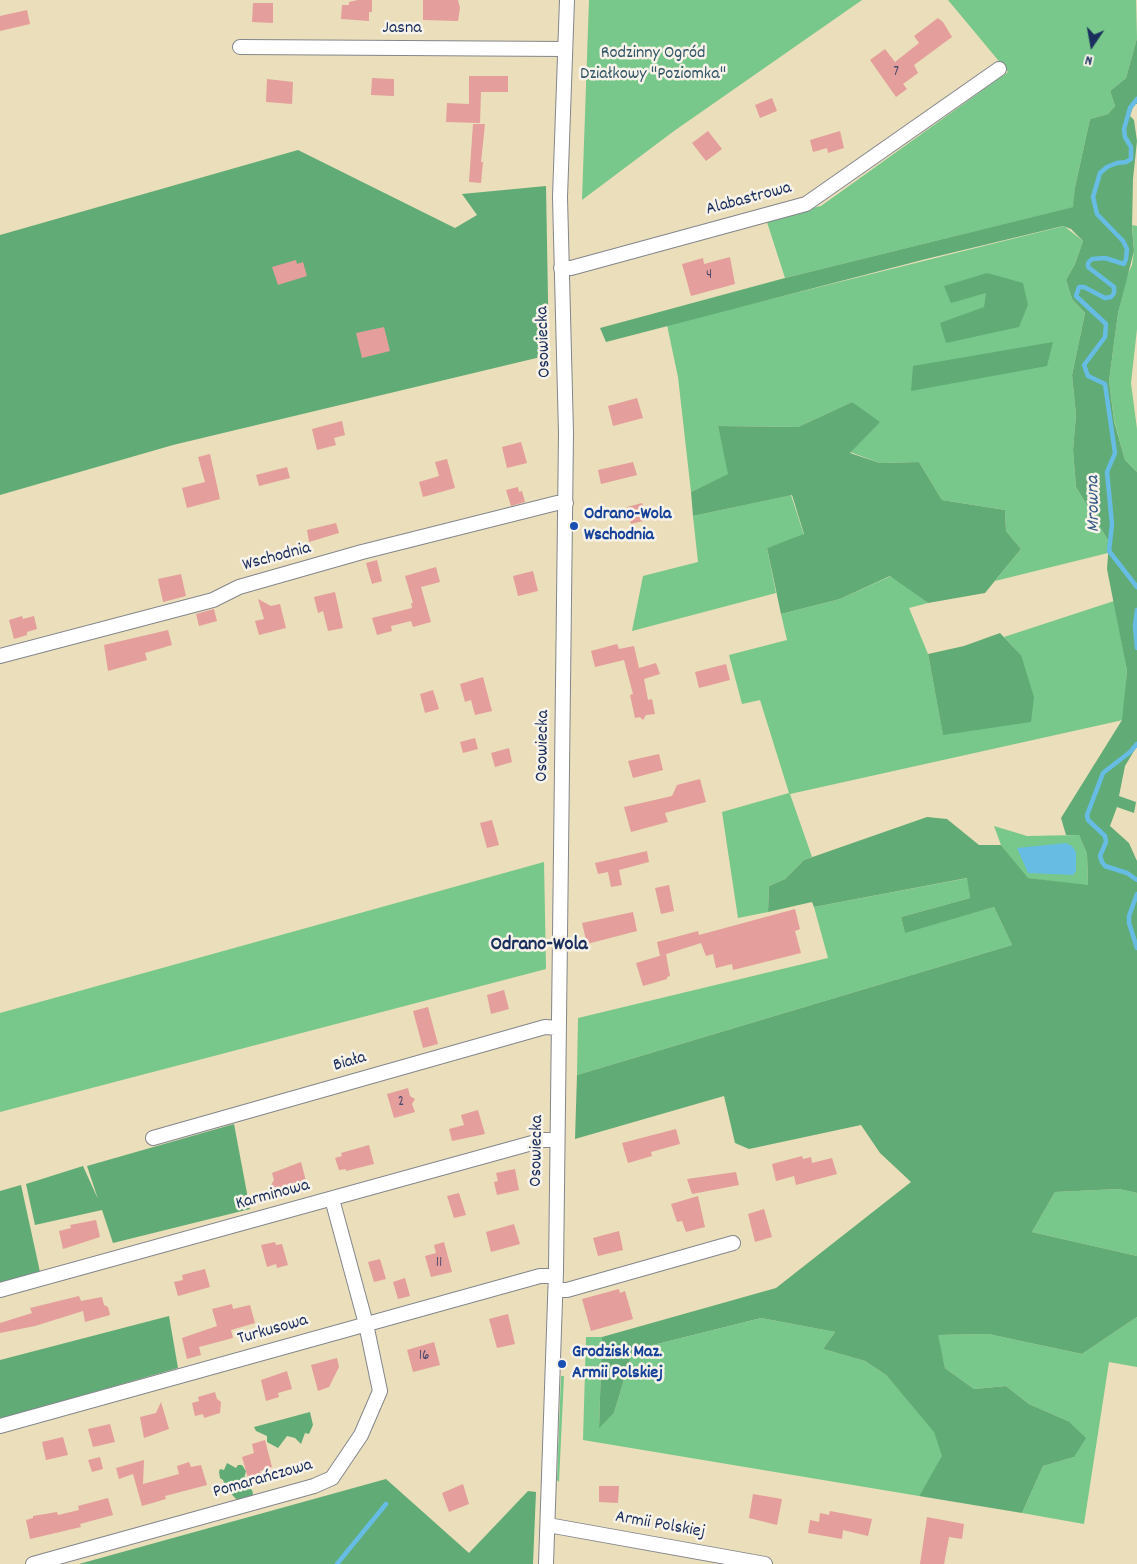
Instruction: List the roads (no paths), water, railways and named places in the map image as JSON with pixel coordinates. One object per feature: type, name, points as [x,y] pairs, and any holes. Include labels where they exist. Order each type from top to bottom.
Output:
[{"type":"street","name":"Osowiecka","points":[[546,1564],[556,1283],[566,503],[560,197],[566,0]]},
{"type":"street","name":"Jasna","points":[[240,47],[565,49]]},
{"type":"street","name":"Alabastrowa","points":[[561,268],[571,268],[806,204],[998,69]]},
{"type":"street","name":"Wschodnia","points":[[0,656],[213,600],[239,587],[362,552],[557,503],[566,503]]},
{"type":"street","name":"Biała","points":[[152,1138],[544,1028],[559,1028]]},
{"type":"street","name":"Karminowa","points":[[0,1290],[544,1140],[557,1140]]},
{"type":"street","name":"Pomarańczowa","points":[[33,1564],[314,1486],[332,1478],[361,1435],[380,1391],[366,1324],[332,1199]]},
{"type":"street","name":"Turkusowa","points":[[0,1426],[540,1276],[567,1290],[733,1243]]},
{"type":"street","name":"Armii Polskiej","points":[[548,1525],[765,1564]]},
{"type":"water","points":[[1066,843],[1072,846],[1076,852],[1076,871],[1073,875],[1028,873],[1017,848]]},
{"type":"waterway","name":"Mrowna","points":[[1137,99],[1130,108],[1124,129],[1125,137],[1131,147],[1131,159],[1107,167],[1100,173],[1093,197],[1097,214],[1123,241],[1127,249],[1126,259],[1124,264],[1105,258],[1092,259],[1088,263],[1088,267],[1114,287],[1114,293],[1111,297],[1105,298],[1084,287],[1079,287],[1076,296],[1106,324],[1105,337],[1084,365],[1088,376],[1105,384],[1115,453],[1107,472],[1112,524],[1109,551],[1137,587]]},
{"type":"waterway","name":"Mrowna","points":[[1137,610],[1135,626],[1137,648]]},
{"type":"waterway","name":"Mrowna","points":[[1137,744],[1130,752],[1103,773],[1087,815],[1088,820],[1105,836],[1106,842],[1100,856],[1105,866],[1127,873],[1137,880]]},
{"type":"waterway","name":"Mrowna","points":[[1137,894],[1129,916],[1129,923],[1137,948]]},
{"type":"waterway","points":[[337,1564],[386,1504]]},
{"type":"place","name":"Odrano-Wola Wschodnia","points":[[574,526]]},
{"type":"place","name":"Grodzisk Maz. Armii Polskiej","points":[[562,1364]]},
{"type":"district","name":"Odrano-Wola","points":[[539,946]]},
{"type":"park label","name":"Rodzinny Ogród Działkowy \"Poziomka\"","points":[[653,65]]}]
